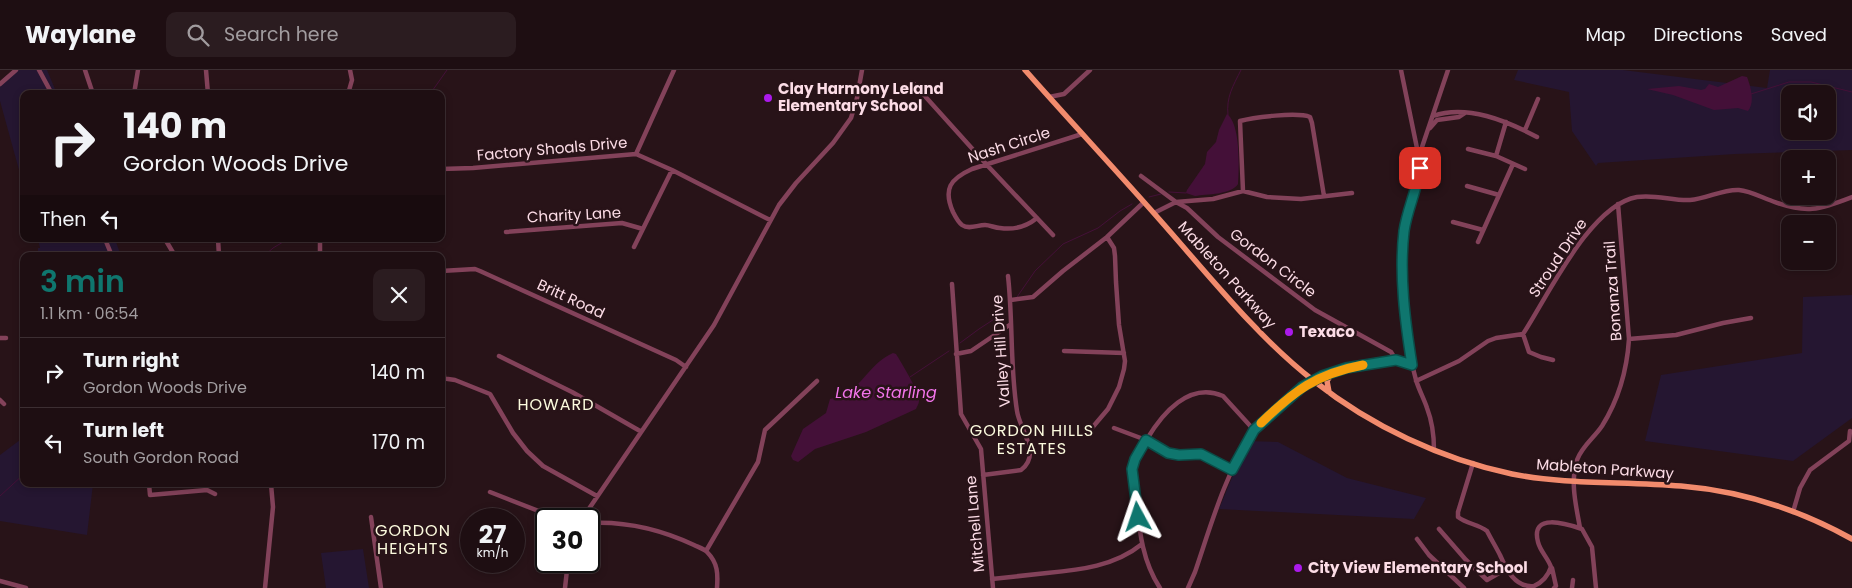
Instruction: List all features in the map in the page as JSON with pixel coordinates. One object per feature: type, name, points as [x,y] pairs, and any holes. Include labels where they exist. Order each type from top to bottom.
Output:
[{"type":"main road","name":"Mableton Parkway","points":[[1025,70],[1266,337],[1313,381],[1384,427],[1434,450],[1511,474],[1573,482],[1701,488],[1747,497],[1793,512],[1852,539]]},
{"type":"main road","points":[[1329,392],[1327,381],[1332,373]]},
{"type":"street","points":[[39,70],[50,90]]},
{"type":"street","points":[[85,70],[92,90]]},
{"type":"street","points":[[135,90],[138,70]]},
{"type":"street","points":[[206,70],[208,90]]},
{"type":"street","points":[[349,90],[352,80],[350,70]]},
{"type":"street","points":[[636,154],[674,70]]},
{"type":"street","points":[[589,508],[714,325],[770,220],[786,195],[833,144],[851,118],[862,70]]},
{"type":"street","points":[[1049,97],[1061,96],[1090,70]]},
{"type":"street","points":[[1401,70],[1420,168],[1417,186],[1405,225],[1402,252],[1404,298],[1412,365],[1416,381],[1428,408],[1434,439],[1434,450]]},
{"type":"street","points":[[1419,158],[1427,133],[1435,118],[1448,70]]},
{"type":"street","points":[[0,84],[14,71]]},
{"type":"street","points":[[914,84],[1053,235]]},
{"type":"street","points":[[1525,130],[1538,99]]},
{"type":"street","points":[[1435,118],[1459,117],[1466,112],[1506,122],[1537,136]]},
{"type":"street","points":[[1244,191],[1240,121],[1250,118],[1299,115],[1310,117],[1312,123],[1324,196]]},
{"type":"street","points":[[1496,156],[1506,122]]},
{"type":"street","name":"Nash Circle","points":[[1037,218],[1026,226],[1013,228],[1002,229],[985,225],[969,228],[960,223],[950,203],[949,191],[951,183],[957,176],[986,164],[1082,134]]},
{"type":"street","points":[[1468,149],[1496,156],[1525,169]]},
{"type":"street","name":"Factory Shoals Drive","points":[[445,169],[636,154],[672,170],[770,220]]},
{"type":"street","points":[[1478,242],[1513,164]]},
{"type":"street","points":[[634,247],[672,170]]},
{"type":"street","name":"Gordon Circle","points":[[1141,176],[1187,208],[1218,237],[1315,310],[1391,352],[1396,360]]},
{"type":"street","points":[[1468,186],[1499,195]]},
{"type":"street","name":"Stroud Drive","points":[[1523,334],[1578,246],[1594,224],[1618,204],[1637,197],[1664,197],[1689,200],[1739,190],[1790,207],[1808,210],[1852,197]]},
{"type":"street","points":[[1154,213],[1176,202],[1214,200],[1244,191],[1267,197],[1301,199],[1352,193]]},
{"type":"street","points":[[1011,300],[1033,297],[1107,237],[1144,202]]},
{"type":"street","name":"Bonanza Trail","points":[[1573,482],[1580,453],[1601,427],[1616,398],[1626,366],[1630,339],[1618,204]]},
{"type":"street","points":[[1453,222],[1483,230]]},
{"type":"street","name":"Charity Lane","points":[[506,232],[622,223],[643,229]]},
{"type":"street","points":[[1086,435],[1108,409],[1117,392],[1124,369],[1116,256],[1114,248],[1107,237]]},
{"type":"street","name":"Britt Road","points":[[445,272],[480,270],[676,360],[686,367]]},
{"type":"street","name":"Valley Hill Drive","points":[[983,475],[1021,470],[1030,458],[1029,447],[1017,412],[1008,276]]},
{"type":"street","name":"Mitchell Lane","points":[[952,284],[961,414],[981,450],[993,588]]},
{"type":"street","points":[[1630,339],[1676,335],[1751,318]]},
{"type":"street","points":[[956,354],[971,351],[1011,324]]},
{"type":"street","points":[[1416,381],[1459,361],[1488,341],[1496,338],[1523,334],[1529,352],[1541,358],[1553,360]]},
{"type":"street","points":[[0,338],[6,338]]},
{"type":"street","points":[[1064,351],[1124,354]]},
{"type":"street","points":[[499,356],[572,392],[640,431]]},
{"type":"street","points":[[1188,588],[1232,470],[1254,430],[1302,387],[1332,373],[1353,367],[1396,360],[1412,365]]},
{"type":"street","points":[[445,379],[470,385],[490,394],[513,433],[527,451],[543,466],[597,496]]},
{"type":"street","points":[[706,551],[758,462],[765,430],[817,381]]},
{"type":"street","points":[[1160,588],[1148,566],[1142,544],[1132,469],[1135,459],[1146,440],[1158,420],[1166,412],[1183,399],[1203,393],[1223,396],[1254,430]]},
{"type":"street","points":[[1114,428],[1146,440],[1168,453],[1179,455],[1201,454],[1232,470]]},
{"type":"street","points":[[1793,512],[1800,488],[1810,470],[1849,441],[1850,431]]},
{"type":"street","points":[[1473,463],[1458,512],[1458,518],[1487,531],[1506,569],[1517,584],[1523,588],[1530,588],[1540,584],[1549,574],[1552,567]]},
{"type":"street","points":[[1573,482],[1580,528],[1592,547],[1596,588]]},
{"type":"street","points":[[149,487],[150,495],[207,490],[215,494]]},
{"type":"street","points":[[265,588],[272,507],[271,487]]},
{"type":"street","points":[[490,492],[535,510]]},
{"type":"street","points":[[371,517],[381,588]]},
{"type":"street","points":[[1557,587],[1552,567],[1537,542],[1538,531],[1544,522],[1580,528]]},
{"type":"street","points":[[600,523],[640,526],[683,540],[706,551],[716,566],[718,577],[716,588]]},
{"type":"street","points":[[1439,529],[1466,560],[1487,580],[1506,569]]},
{"type":"street","points":[[1417,539],[1429,555],[1464,588]]},
{"type":"street","points":[[992,579],[1095,567],[1120,557],[1142,544]]},
{"type":"street","points":[[565,588],[567,573]]},
{"type":"street","points":[[1572,588],[1573,580]]},
{"type":"street","points":[[0,581],[26,588]]},
{"type":"street","points":[[1511,588],[1517,584]]},
{"type":"shaded area","points":[[16,70],[47,70],[55,90],[20,90],[20,174],[0,101],[0,84]]},
{"type":"shaded area","points":[[1518,70],[1623,70],[1767,88],[1770,70],[1852,70],[1852,150],[1781,150],[1781,152],[1598,163],[1596,166],[1572,131],[1569,92],[1514,80]]},
{"type":"shaded area","points":[[39,242],[116,242],[120,252],[38,252],[38,248],[40,248]]},
{"type":"shaded area","points":[[1852,295],[1852,418],[1793,461],[1645,441],[1661,375],[1802,353],[1803,297]]},
{"type":"shaded area","points":[[20,440],[20,487],[93,487],[87,535],[0,521],[0,455]]},
{"type":"shaded area","points":[[1247,441],[1278,442],[1347,478],[1426,498],[1414,519],[1219,509]]},
{"type":"shaded area","points":[[363,549],[369,588],[326,588],[321,553]]},
{"type":"water","points":[[1742,76],[1747,77],[1751,90],[1752,99],[1748,111],[1738,108],[1714,110],[1673,95],[1647,89],[1679,86],[1701,90],[1705,89],[1709,84],[1718,87]]},
{"type":"water","points":[[1227,114],[1232,120],[1237,137],[1239,158],[1238,184],[1235,188],[1218,193],[1195,196],[1186,193],[1205,164],[1207,152],[1216,142],[1219,130]]},
{"type":"water","name":"Lake Starling","points":[[893,353],[896,354],[917,391],[919,401],[916,409],[866,432],[815,449],[798,462],[793,460],[791,456],[803,429],[826,413],[830,399],[848,393],[878,363]]},
{"type":"waterway","points":[[433,90],[447,70]]},
{"type":"waterway","points":[[1228,115],[1229,97],[1241,70]]},
{"type":"waterway","points":[[1751,94],[1789,82],[1811,82],[1852,92]]},
{"type":"waterway","points":[[1169,192],[1186,193]]},
{"type":"waterway","points":[[1149,197],[1161,194]]},
{"type":"waterway","points":[[1017,297],[1035,271],[1063,244],[1098,228],[1132,204]]},
{"type":"waterway","points":[[268,252],[283,242]]},
{"type":"waterway","points":[[960,343],[1005,312]]},
{"type":"waterway","points":[[910,377],[949,351]]},
{"type":"waterway","points":[[0,496],[20,478]]},
{"type":"slow traffic","points":[[1261,423],[1302,387],[1322,376],[1346,368],[1363,365]]},
{"type":"place","name":"Clay Harmony Leland Elementary School","points":[[768,98]]},
{"type":"place","name":"Texaco","points":[[1289,332]]},
{"type":"place","name":"City View Elementary School","points":[[1298,568]]},
{"type":"district","name":"HOWARD","points":[[556,404]]},
{"type":"district","name":"GORDON HILLS ESTATES","points":[[1032,439]]},
{"type":"district","name":"GORDON HEIGHTS","points":[[413,539]]},
{"type":"route","points":[[1138,517],[1132,469],[1135,459],[1146,440],[1168,453],[1179,455],[1201,454],[1232,470],[1254,430],[1302,387],[1322,376],[1346,368],[1396,360],[1412,365],[1402,274],[1403,246],[1405,225],[1417,186],[1420,168]]}]
